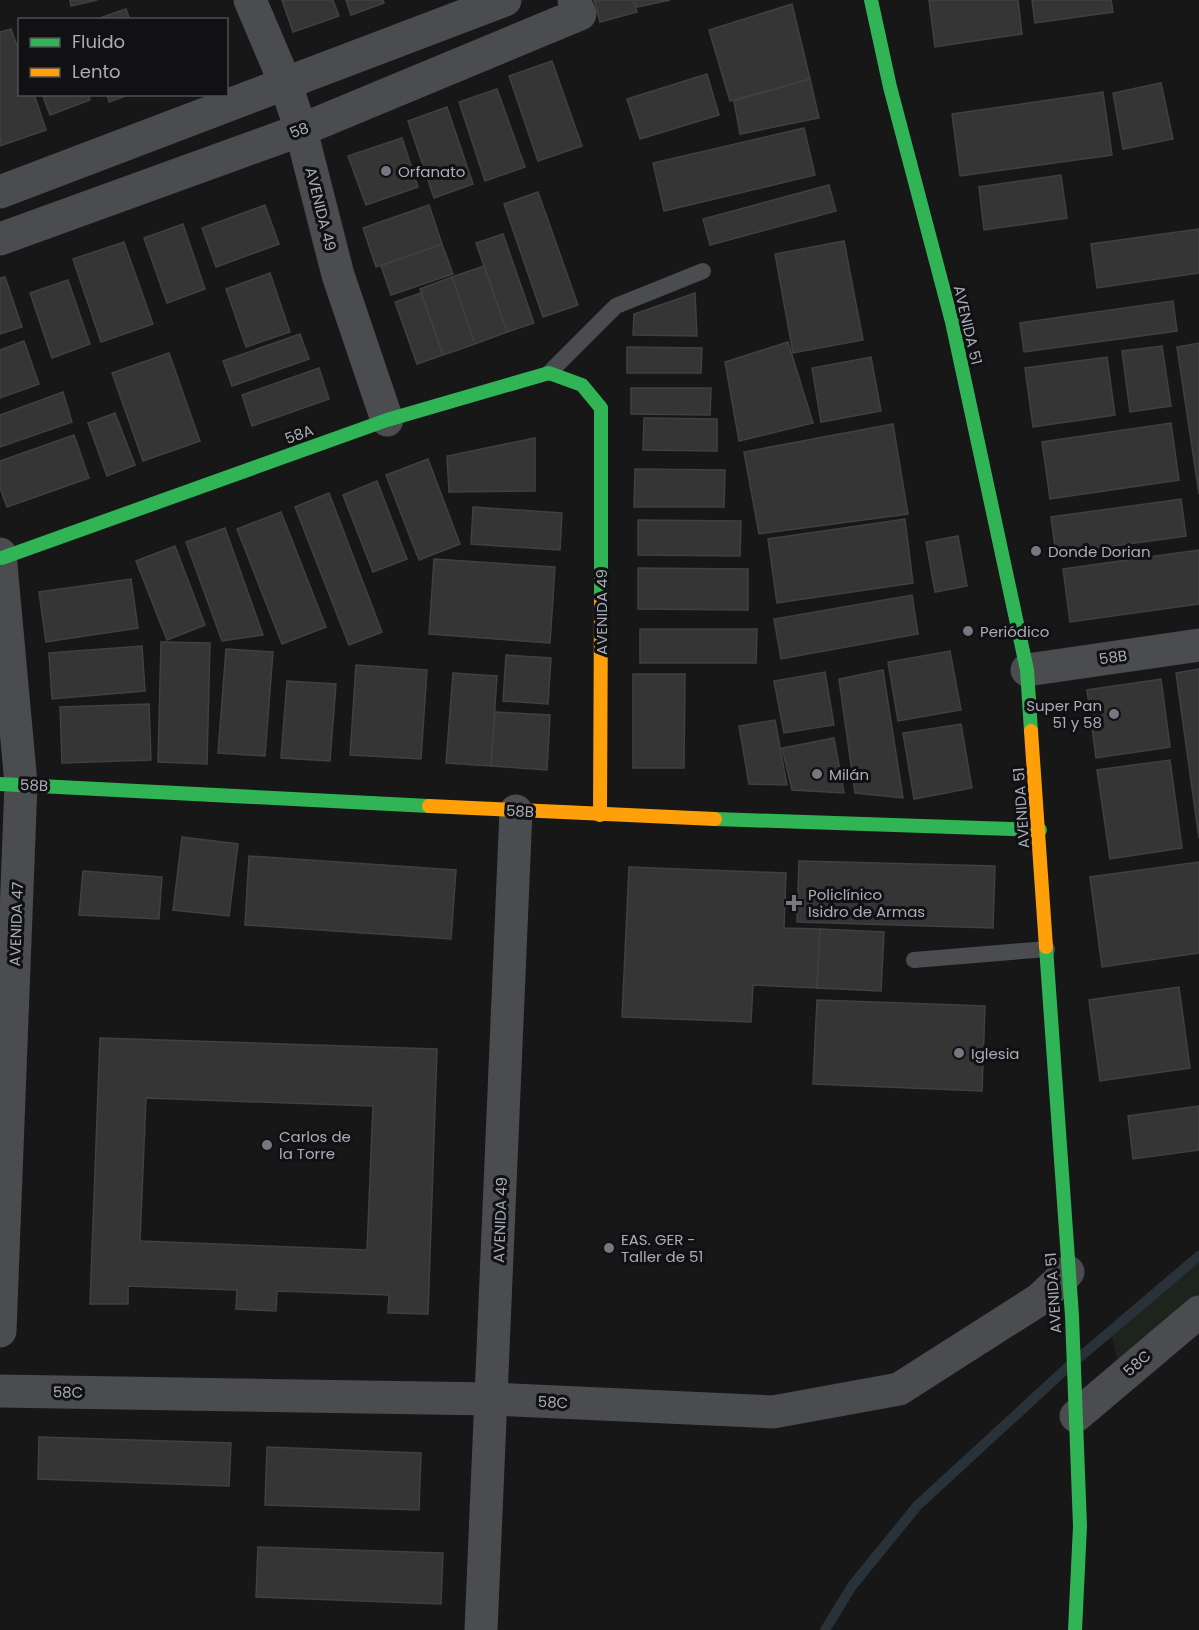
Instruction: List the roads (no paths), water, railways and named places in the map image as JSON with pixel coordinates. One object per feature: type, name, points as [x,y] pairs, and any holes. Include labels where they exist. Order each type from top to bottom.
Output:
[{"type":"street","name":"AVENIDA 49","points":[[250,0],[286,85],[301,130],[338,275],[387,420]]},
{"type":"street","points":[[0,192],[505,0]]},
{"type":"street","name":"58","points":[[0,239],[301,130],[580,14],[574,0]]},
{"type":"street","name":"AVENIDA 51","points":[[871,0],[890,87],[952,322],[1027,670],[1040,830],[1072,1316],[1080,1526],[1075,1630]]},
{"type":"street","name":"AVENIDA 49","points":[[549,373],[582,385],[601,408],[600,815]]},
{"type":"street","name":"58A","points":[[1,556],[387,420],[549,373]]},
{"type":"street","name":"AVENIDA 47","points":[[0,1331],[11,784],[1,556]]},
{"type":"street","name":"58B","points":[[1027,670],[1199,645]]},
{"type":"street","name":"58B","points":[[11,784],[600,815],[1040,830]]},
{"type":"street","name":"AVENIDA 49","points":[[481,1630],[516,811]]},
{"type":"street","name":"58C","points":[[0,1391],[492,1399],[773,1412],[899,1389],[1040,1299],[1068,1272]]},
{"type":"street","name":"58C","points":[[1076,1416],[1199,1312]]},
{"type":"lane","points":[[549,373],[616,306],[703,271]]},
{"type":"lane","points":[[914,960],[1047,949]]},
{"type":"waterway","points":[[1080,1357],[1199,1256]]},
{"type":"waterway","points":[[825,1630],[852,1586],[917,1506],[1068,1367]]},
{"type":"place","name":"Orfanato","points":[[386,171]]},
{"type":"place","name":"Donde Dorian","points":[[1036,551]]},
{"type":"place","name":"Periódico","points":[[968,631]]},
{"type":"place","name":"Super Pan 51 y 58","points":[[1114,714]]},
{"type":"place","name":"Milán","points":[[817,774]]},
{"type":"place","name":"Policlínico Isidro de Armas","points":[[794,903]]},
{"type":"place","name":"Iglesia","points":[[959,1053]]},
{"type":"place","name":"Carlos de la Torre","points":[[267,1145]]},
{"type":"place","name":"EAS. GER - Taller de 51","points":[[609,1248]]}]
